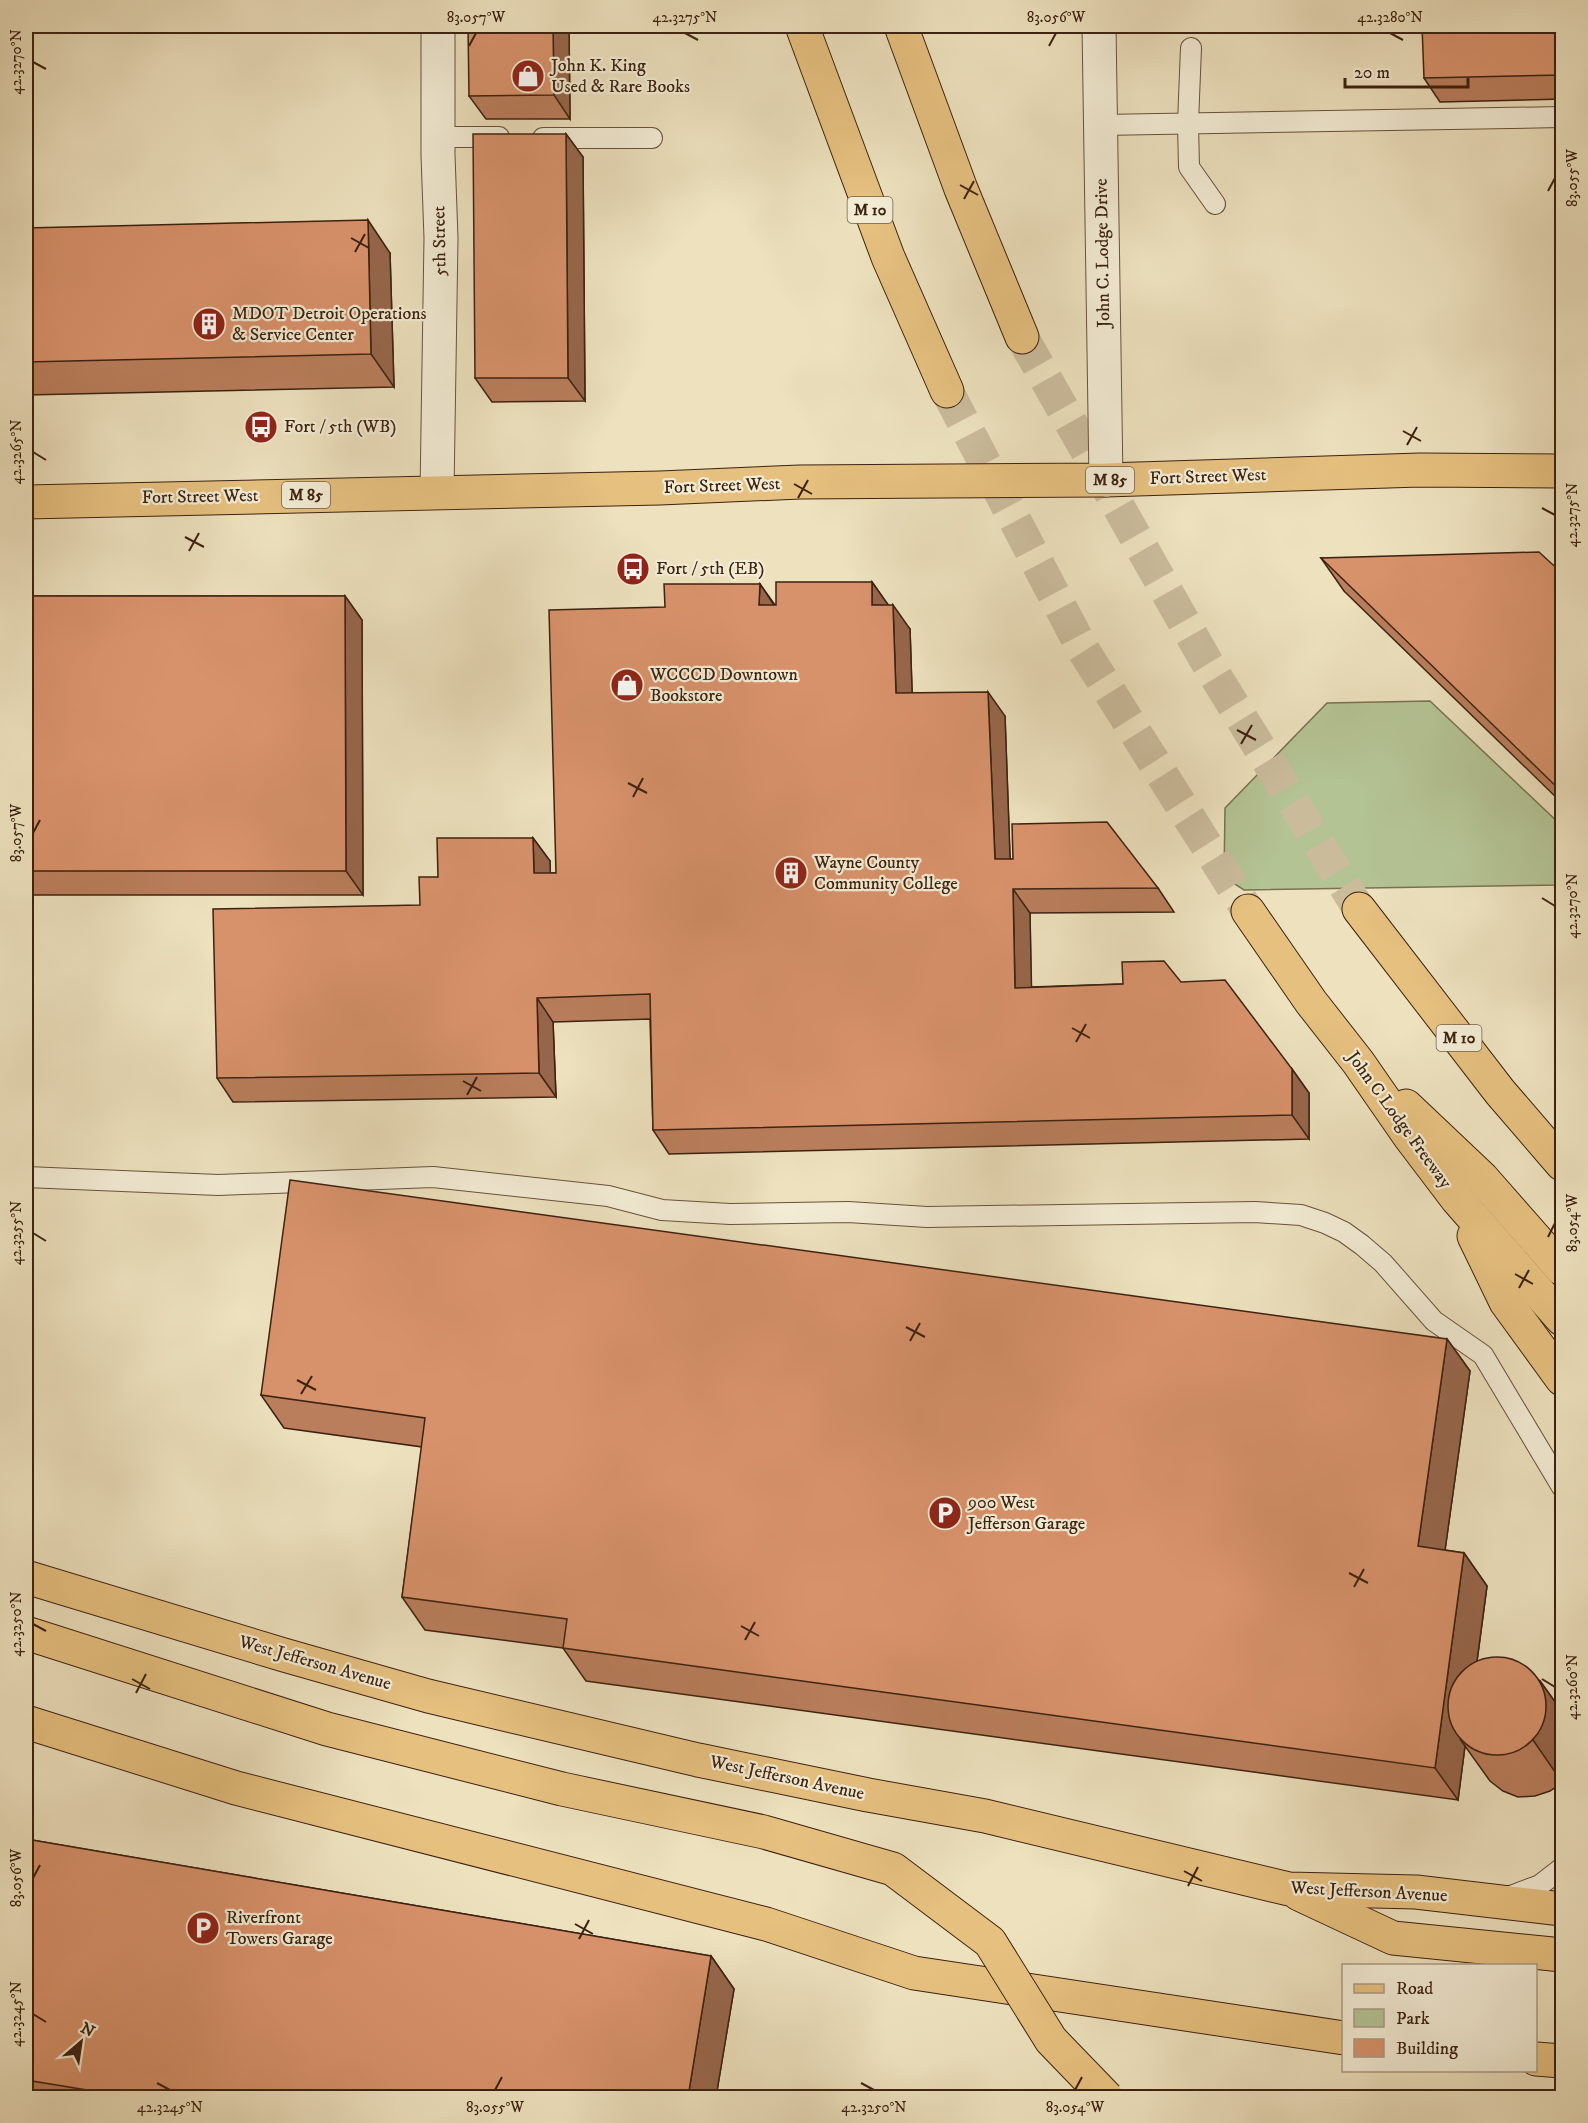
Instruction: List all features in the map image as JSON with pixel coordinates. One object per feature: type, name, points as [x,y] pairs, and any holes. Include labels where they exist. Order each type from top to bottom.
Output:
[{"type":"main road","name":"M 10","points":[[802,26],[888,257],[947,391]]},
{"type":"main road","points":[[901,26],[961,189],[1022,337]]},
{"type":"main road","name":"Fort Street West","points":[[26,502],[640,489],[800,482],[1106,480],[1420,470],[1563,471]]},
{"type":"main road","name":"M 10","points":[[1359,909],[1500,1092],[1563,1164]]},
{"type":"main road","name":"John C Lodge Freeway","points":[[1248,911],[1311,1002],[1358,1062],[1456,1199],[1563,1319]]},
{"type":"main road","points":[[1358,1062],[1482,1178],[1563,1269]]},
{"type":"main road","points":[[1456,1199],[1506,1302],[1563,1379]]},
{"type":"main road","name":"West Jefferson Avenue","points":[[26,1577],[428,1696],[698,1760],[868,1796],[985,1815],[1289,1889],[1416,1892],[1563,1909]]},
{"type":"main road","points":[[26,1633],[327,1729],[562,1789],[764,1832],[893,1869],[990,1942],[1052,2040],[1107,2097]]},
{"type":"main road","points":[[26,1722],[236,1788],[766,1924],[914,1972],[1342,2038]]},
{"type":"main road","points":[[1289,1889],[1393,1938],[1563,1955]]},
{"type":"main road","points":[[1537,2059],[1563,2061]]},
{"type":"street","name":"5th Street","points":[[437,492],[441,238],[438,26]]},
{"type":"street","name":"John C. Lodge Drive","points":[[1099,26],[1106,480]]},
{"type":"lane","points":[[1191,48],[1189,167],[1215,204]]},
{"type":"lane","points":[[1101,125],[1563,117]]},
{"type":"lane","points":[[439,137],[652,138]]},
{"type":"lane","points":[[26,1177],[218,1185],[433,1177],[608,1196],[662,1210],[730,1214],[848,1212],[927,1217],[1254,1212],[1300,1215],[1344,1232],[1362,1245],[1383,1263],[1434,1321],[1483,1355],[1563,1487]]},
{"type":"lane","points":[[1492,1901],[1540,1885],[1563,1868]]},
{"type":"green space","points":[[1430,701],[1562,826],[1562,885],[1244,890],[1224,877],[1225,808],[1327,703]]},
{"type":"building","name":"John K. King Used & Rare Books","points":[[468,26],[553,26],[554,95],[469,96]]},
{"type":"building","points":[[1422,26],[1563,26],[1563,75],[1424,78]]},
{"type":"building","points":[[473,134],[566,134],[568,378],[475,378]]},
{"type":"building","name":"MDOT Detroit Operations & Service Center","points":[[368,220],[371,354],[26,362],[26,228]]},
{"type":"building","points":[[1539,552],[1563,574],[1563,793],[1321,558]]},
{"type":"building","name":"Wayne County Community College","points":[[776,582],[872,582],[872,605],[893,605],[896,693],[988,692],[995,859],[1013,859],[1012,824],[1107,822],[1158,888],[1013,889],[1015,988],[1123,984],[1122,962],[1164,961],[1181,982],[1225,980],[1292,1069],[1292,1115],[653,1130],[650,994],[537,998],[539,1073],[217,1078],[213,909],[420,905],[419,877],[438,877],[437,838],[533,838],[534,873],[556,873],[549,610],[665,607],[664,584],[760,584],[759,605],[776,605]]},
{"type":"building","points":[[26,596],[345,596],[346,871],[26,871]]},
{"type":"building","name":"900 West Jefferson Garage","points":[[290,1180],[1447,1339],[1418,1546],[1464,1553],[1435,1768],[563,1648],[567,1619],[402,1597],[425,1418],[261,1395]]},
{"type":"building","points":[[1497,1657],[1516,1661],[1532,1671],[1542,1687],[1546,1706],[1542,1725],[1532,1741],[1516,1751],[1497,1755],[1478,1751],[1462,1741],[1452,1725],[1448,1706],[1452,1687],[1462,1671],[1478,1661]]},
{"type":"building","name":"Riverfront Towers Garage","points":[[26,1839],[711,1956],[688,2097],[130,2097],[26,2080]]},
{"type":"tunnel","points":[[1022,337],[1205,659],[1359,909]]},
{"type":"tunnel","points":[[947,391],[1082,648],[1248,911]]},
{"type":"place","name":"John K. King Used & Rare Books","points":[[528,76]]},
{"type":"place","name":"MDOT Detroit Operations & Service Center","points":[[209,324]]},
{"type":"place","name":"Fort / 5th (WB)","points":[[261,427]]},
{"type":"place","name":"Fort / 5th (EB)","points":[[633,569]]},
{"type":"place","name":"WCCCD Downtown Bookstore","points":[[627,685]]},
{"type":"place","name":"Wayne County Community College","points":[[791,873]]},
{"type":"place","name":"900 West Jefferson Garage","points":[[945,1513]]},
{"type":"place","name":"Riverfront Towers Garage","points":[[203,1928]]}]
